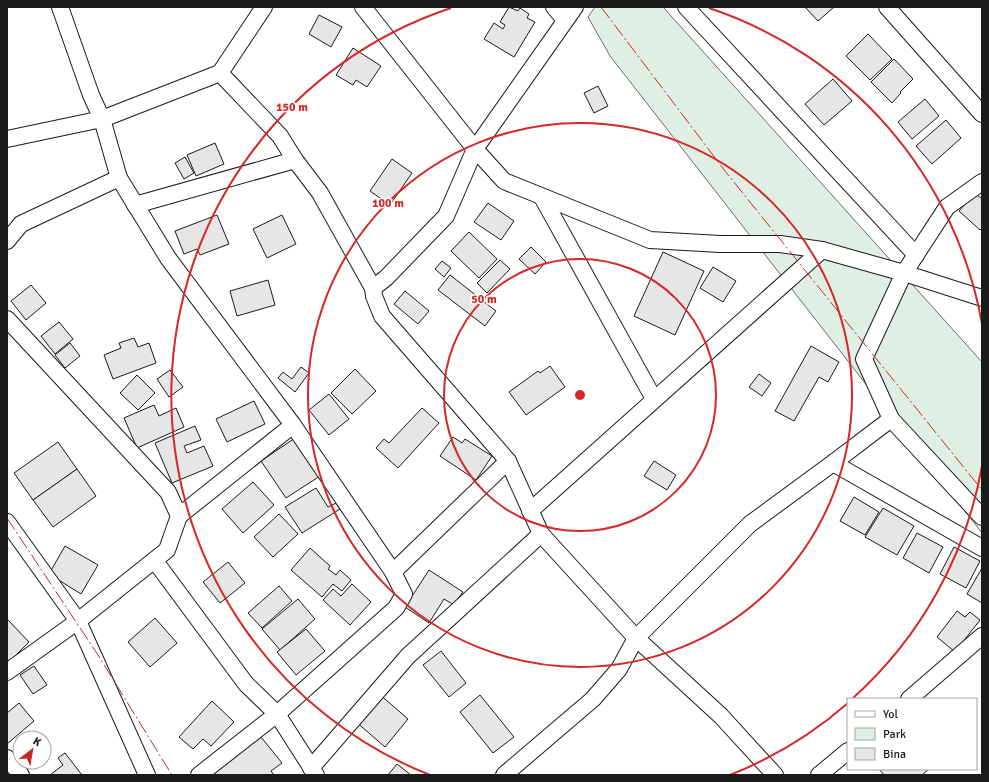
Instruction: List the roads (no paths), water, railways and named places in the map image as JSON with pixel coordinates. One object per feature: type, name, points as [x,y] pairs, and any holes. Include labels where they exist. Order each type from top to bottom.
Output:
[{"type":"street","points":[[60,7],[91,95],[102,119],[119,178],[168,258],[293,424],[393,572],[404,594],[396,608],[277,714],[199,775]]},
{"type":"street","points":[[7,139],[102,119],[220,73],[264,7]]},
{"type":"street","points":[[363,7],[475,148],[504,181],[650,240],[720,244],[780,244],[822,250],[904,273],[982,298]]},
{"type":"street","points":[[554,7],[565,20]]},
{"type":"street","points":[[373,288],[386,278],[446,216],[475,148],[575,7]]},
{"type":"street","points":[[686,7],[916,255]]},
{"type":"street","points":[[887,7],[982,114]]},
{"type":"street","points":[[220,73],[280,136],[295,160],[320,193],[373,288],[374,296],[382,316],[508,461],[541,534],[636,638],[721,716],[775,775]]},
{"type":"street","points":[[135,205],[295,160]]},
{"type":"street","points":[[7,241],[21,224],[119,178]]},
{"type":"street","points":[[982,182],[947,207],[904,273],[864,359],[891,419],[982,517]]},
{"type":"street","points":[[542,197],[654,399]]},
{"type":"street","points":[[530,510],[822,250]]},
{"type":"street","points":[[7,319],[168,492],[179,516]]},
{"type":"street","points":[[504,775],[593,699],[619,669],[636,638],[750,524],[891,419]]},
{"type":"street","points":[[7,672],[78,621],[155,561],[167,550],[179,516],[293,424]]},
{"type":"street","points":[[393,572],[508,461]]},
{"type":"street","points":[[833,463],[982,548]]},
{"type":"street","points":[[7,522],[78,621],[147,775]]},
{"type":"street","points":[[155,561],[246,684],[277,714],[314,772],[408,656],[541,534]]},
{"type":"street","points":[[910,698],[982,636]]},
{"type":"street","points":[[819,775],[847,752]]},
{"type":"street","points":[[7,758],[21,775]]}]
